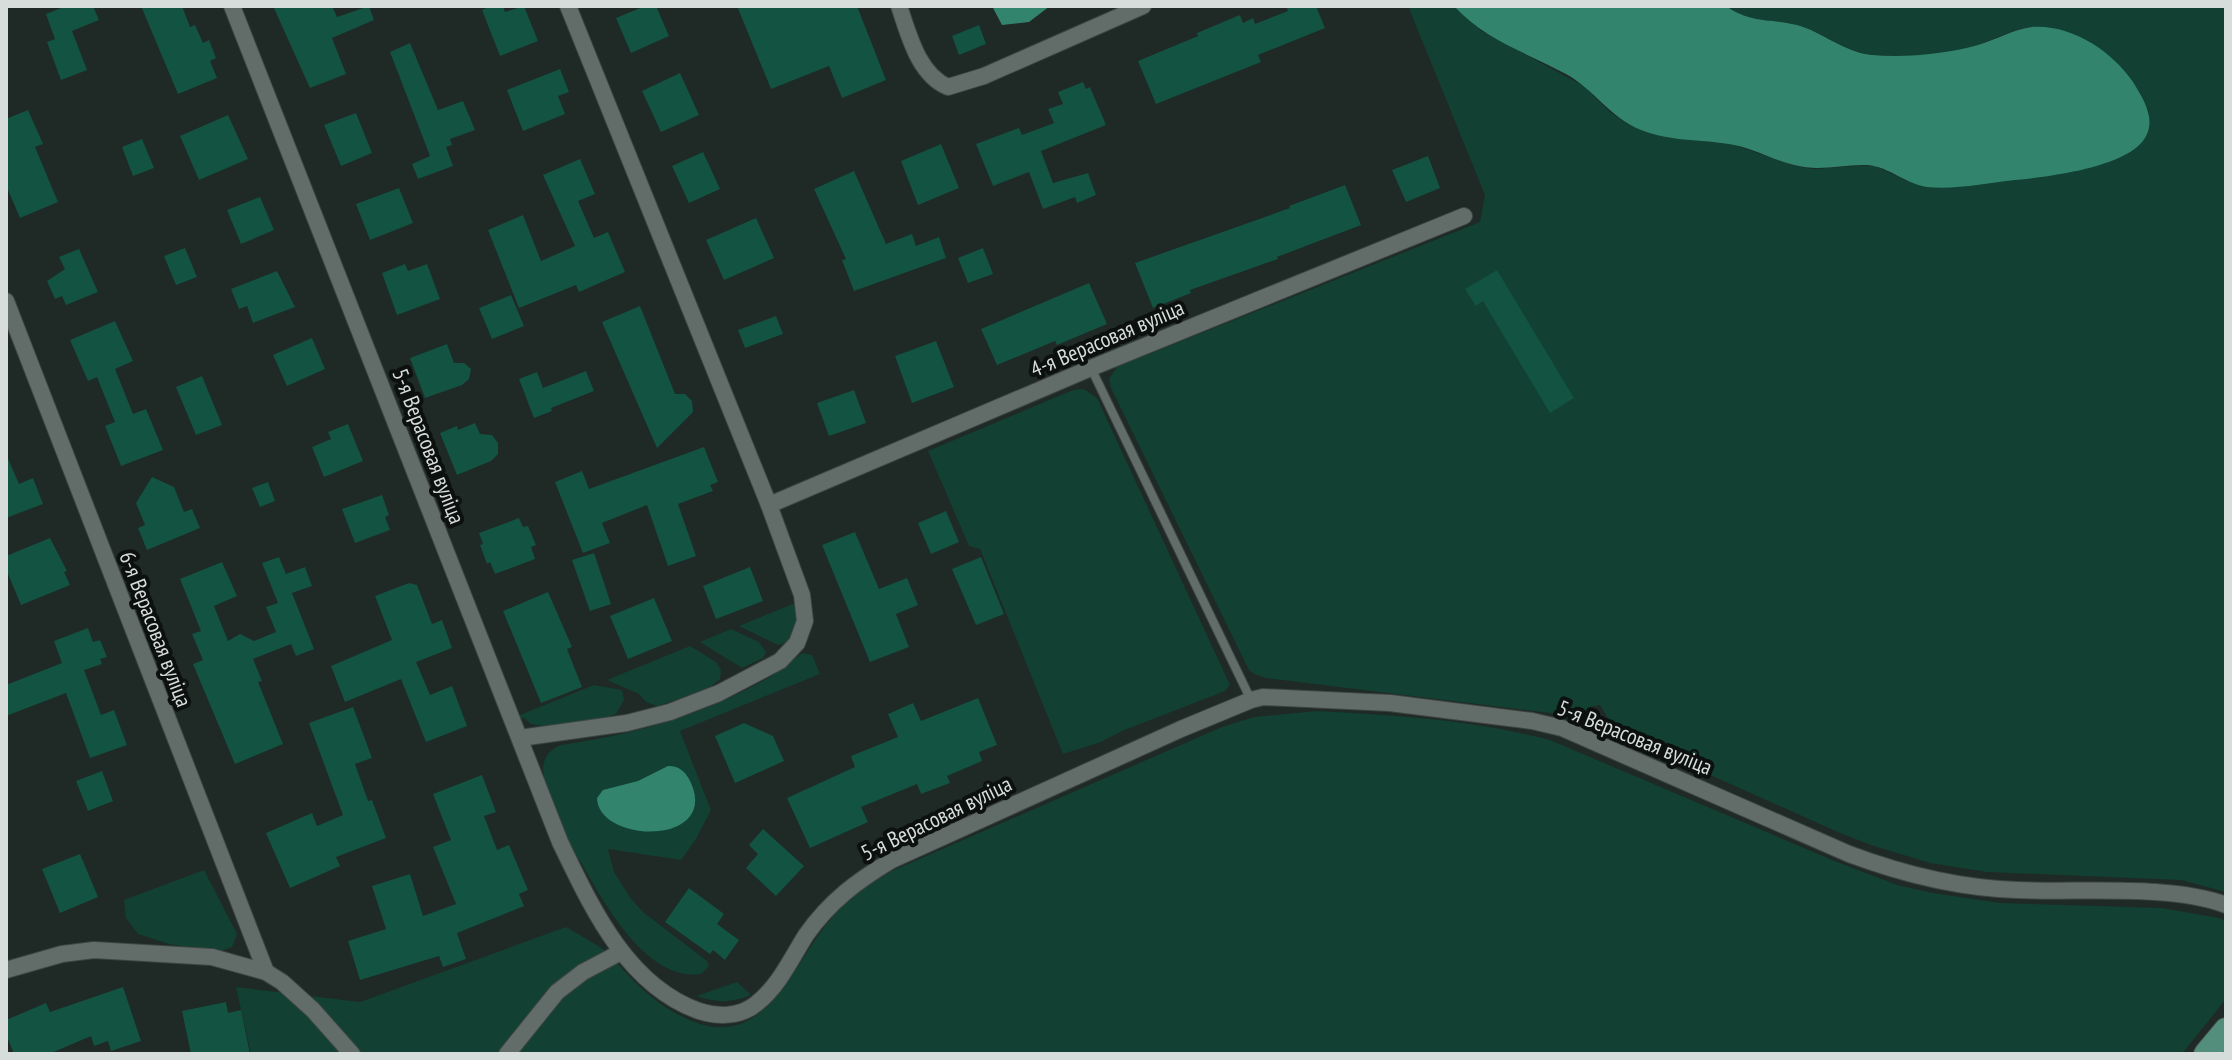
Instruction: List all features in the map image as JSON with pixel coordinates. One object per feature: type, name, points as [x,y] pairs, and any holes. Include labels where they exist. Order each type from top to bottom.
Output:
[{"type":"main road","points":[[2206,1054],[2226,1030]]},
{"type":"street","name":"5-я Верасовая вуліца","points":[[232,6],[560,842],[621,952],[654,986],[683,1005],[710,1014],[735,1015],[754,1006],[772,989],[807,934],[851,885],[892,860],[1251,700],[1302,697],[1390,703],[1547,724],[1591,739],[1849,854],[1906,874],[1977,888],[2169,894],[2226,905]]},
{"type":"street","points":[[520,738],[599,728],[660,715],[719,693],[769,669],[789,654],[802,633],[805,607],[769,505],[568,6]]},
{"type":"street","points":[[899,6],[927,73],[948,87],[984,76],[1143,6]]},
{"type":"street","name":"4-я Верасовая вуліца","points":[[769,505],[1091,368],[1464,216]]},
{"type":"street","name":"6-я Верасовая вуліца","points":[[6,301],[266,972]]},
{"type":"street","points":[[6,970],[62,954],[94,950],[212,957],[266,972],[297,995],[352,1054]]},
{"type":"street","points":[[507,1054],[546,1005],[570,981],[621,952]]},
{"type":"lane","points":[[1091,368],[1251,700]]},
{"type":"shaded area","points":[[992,6],[1050,6],[1029,22],[1002,25]]},
{"type":"shaded area","points":[[1408,6],[1454,6],[1482,31],[1584,86],[1626,123],[1665,136],[1735,145],[1813,169],[1873,165],[1907,181],[2149,112],[2129,80],[2103,52],[2088,41],[2053,28],[2020,29],[1969,48],[1942,53],[1873,55],[1853,50],[1800,26],[1754,19],[1726,6],[2226,6],[2226,892],[2181,880],[1987,872],[1930,863],[1840,833],[1623,736],[1600,705],[1591,707],[1590,714],[1582,717],[1266,678],[1249,670],[1109,379],[1117,367],[1480,222],[1485,195]]},
{"type":"shaded area","points":[[1454,6],[1726,6],[1752,18],[1806,28],[1862,53],[1885,56],[1953,51],[2025,28],[2047,27],[2076,35],[2114,60],[2133,82],[2143,100],[2149,127],[2139,145],[2108,162],[2067,173],[1971,186],[1927,187],[1868,165],[1804,167],[1734,145],[1664,137],[1630,125],[1576,80],[1493,37]]},
{"type":"shaded area","points":[[1084,389],[1097,398],[1230,685],[1225,691],[1101,742],[1063,754],[980,549],[969,546],[928,451],[1073,390]]},
{"type":"shaded area","points":[[795,603],[795,629],[785,643],[778,645],[739,626]]},
{"type":"shaded area","points":[[731,629],[759,642],[766,652],[763,658],[742,668],[700,642]]},
{"type":"shaded area","points":[[690,646],[716,662],[721,670],[720,679],[706,690],[657,706],[607,680]]},
{"type":"shaded area","points":[[803,653],[812,655],[820,674],[680,731],[711,810],[681,860],[608,849],[614,872],[632,900],[707,961],[709,966],[701,974],[681,973],[662,965],[644,952],[613,915],[579,859],[574,861],[547,790],[544,762],[550,752],[561,745],[642,729],[719,703],[773,675]]},
{"type":"shaded area","points":[[594,685],[622,690],[624,700],[616,714],[542,726],[531,724],[524,718],[500,723]]},
{"type":"shaded area","points":[[1317,711],[1463,723],[1550,740],[1897,885],[2000,903],[2162,908],[2219,918],[2226,921],[2226,999],[2182,1054],[251,1054],[236,987],[360,1002],[566,927],[608,953],[640,987],[674,1012],[709,1026],[733,1026],[753,1017],[771,1002],[837,912],[892,871],[1222,727],[1254,717]]},
{"type":"shaded area","points":[[668,766],[682,770],[687,776],[695,804],[688,818],[674,828],[635,830],[616,824],[602,813],[597,798],[603,790],[638,781]]},
{"type":"shaded area","points":[[204,870],[237,934],[232,947],[219,952],[169,944],[138,934],[126,918],[124,900]]},
{"type":"shaded area","points":[[737,982],[751,995],[724,1001],[696,996]]},
{"type":"building","points":[[66,6],[93,6],[99,20],[72,31],[87,70],[61,80],[47,42],[55,39],[46,14]]},
{"type":"building","points":[[141,6],[182,6],[190,27],[195,25],[203,43],[209,40],[216,58],[210,61],[217,78],[178,94]]},
{"type":"building","points":[[273,6],[332,6],[337,17],[369,6],[374,20],[332,38],[346,74],[310,88]]},
{"type":"building","points":[[503,6],[505,12],[524,6],[538,41],[500,56],[482,10]]},
{"type":"building","points":[[645,6],[656,6],[669,36],[631,53],[616,18]]},
{"type":"building","points":[[737,6],[857,6],[886,80],[842,98],[829,66],[771,89]]},
{"type":"building","points":[[1286,6],[1316,6],[1325,28],[1258,55],[1261,62],[1156,104],[1138,61],[1240,15],[1243,23],[1253,18],[1255,24],[1288,11]]},
{"type":"building","points":[[979,25],[986,44],[959,55],[952,36]]},
{"type":"building","points":[[410,43],[438,110],[463,101],[475,130],[450,139],[452,145],[446,147],[453,166],[418,179],[412,164],[430,156],[390,52]]},
{"type":"building","points":[[560,69],[569,92],[558,96],[565,114],[523,131],[507,90]]},
{"type":"building","points":[[680,73],[699,115],[661,132],[642,91]]},
{"type":"building","points":[[1083,82],[1086,89],[1090,87],[1106,125],[1041,151],[1053,183],[1088,173],[1096,195],[1077,203],[1075,197],[1043,209],[1029,172],[993,186],[976,144],[1019,128],[1022,135],[1054,123],[1048,109],[1063,104],[1058,92]]},
{"type":"building","points":[[28,110],[43,144],[35,147],[58,202],[20,218],[6,185],[6,119]]},
{"type":"building","points":[[356,113],[372,153],[341,166],[324,125]]},
{"type":"building","points":[[228,115],[248,159],[199,180],[180,136]]},
{"type":"building","points":[[142,139],[154,168],[133,176],[122,147]]},
{"type":"building","points":[[941,144],[959,188],[918,205],[901,161]]},
{"type":"building","points":[[703,152],[720,189],[689,203],[672,166]]},
{"type":"building","points":[[1428,156],[1440,188],[1406,202],[1392,170]]},
{"type":"building","points":[[580,159],[595,194],[578,201],[594,238],[608,232],[625,272],[579,292],[576,285],[519,308],[488,230],[523,215],[541,261],[575,246],[543,175]]},
{"type":"building","points":[[854,171],[886,244],[912,234],[916,246],[939,237],[946,258],[854,291],[842,260],[846,259],[814,189]]},
{"type":"building","points":[[1345,185],[1361,225],[1190,290],[1191,293],[1153,308],[1135,263],[1290,208]]},
{"type":"building","points":[[399,188],[413,223],[370,240],[356,204]]},
{"type":"building","points":[[260,197],[274,230],[241,244],[227,210]]},
{"type":"building","points":[[756,218],[774,258],[724,280],[706,240]]},
{"type":"building","points":[[185,248],[197,277],[176,285],[164,256]]},
{"type":"building","points":[[983,248],[993,274],[968,283],[958,258]]},
{"type":"building","points":[[79,249],[98,292],[66,305],[62,296],[55,299],[47,281],[65,269],[59,257]]},
{"type":"building","points":[[405,264],[408,271],[427,264],[440,299],[397,315],[382,273]]},
{"type":"building","points":[[1497,270],[1574,398],[1550,413],[1483,301],[1476,306],[1465,289]]},
{"type":"building","points":[[277,271],[295,307],[253,323],[247,306],[239,309],[231,289]]},
{"type":"building","points":[[1089,283],[1107,324],[997,365],[981,329]]},
{"type":"building","points":[[511,295],[524,326],[492,339],[479,308]]},
{"type":"building","points":[[640,306],[675,394],[685,394],[692,401],[693,412],[657,448],[602,322]]},
{"type":"building","points":[[776,316],[783,334],[745,348],[738,330]]},
{"type":"building","points":[[115,321],[133,361],[115,369],[133,414],[146,409],[163,450],[121,466],[105,426],[115,422],[97,377],[88,381],[70,340]]},
{"type":"building","points":[[312,338],[325,369],[287,386],[273,355]]},
{"type":"building","points":[[936,341],[954,387],[912,403],[895,356]]},
{"type":"building","points":[[447,344],[454,363],[464,363],[471,369],[469,379],[462,385],[425,398],[410,358]]},
{"type":"building","points":[[586,371],[594,391],[534,418],[519,379],[537,372],[543,388]]},
{"type":"building","points":[[202,376],[222,425],[196,435],[176,387]]},
{"type":"building","points":[[854,390],[866,423],[829,436],[817,403]]},
{"type":"building","points":[[475,423],[480,434],[492,435],[498,443],[498,454],[491,461],[457,475],[440,433]]},
{"type":"building","points":[[348,424],[363,461],[324,477],[312,447],[331,439],[328,432]]},
{"type":"building","points":[[704,447],[718,482],[710,485],[713,491],[678,504],[696,556],[668,566],[647,505],[602,523],[610,543],[583,553],[555,482],[582,471],[589,489]]},
{"type":"building","points":[[6,454],[19,484],[33,478],[43,504],[6,518]]},
{"type":"building","points":[[152,477],[174,487],[184,512],[192,509],[200,528],[147,550],[138,528],[145,525],[136,503]]},
{"type":"building","points":[[268,482],[275,501],[260,507],[252,488]]},
{"type":"building","points":[[382,495],[390,530],[355,543],[342,509]]},
{"type":"building","points":[[946,511],[959,542],[931,554],[918,523]]},
{"type":"building","points":[[519,518],[523,527],[528,526],[536,545],[531,547],[535,559],[495,574],[490,562],[487,564],[479,533]]},
{"type":"building","points":[[855,532],[879,589],[907,578],[918,605],[896,614],[909,647],[870,662],[822,545]]},
{"type":"building","points":[[50,538],[67,571],[64,572],[70,585],[21,605],[6,569],[6,556]]},
{"type":"building","points":[[594,553],[611,604],[590,611],[572,560]]},
{"type":"building","points":[[279,557],[286,574],[305,567],[312,586],[292,593],[314,649],[296,656],[291,644],[253,659],[262,681],[258,682],[283,744],[235,764],[193,664],[203,660],[192,634],[201,631],[180,579],[222,562],[237,596],[214,606],[228,641],[240,634],[254,641],[276,632],[266,607],[278,603],[262,563]]},
{"type":"building","points":[[981,557],[1004,614],[976,625],[952,569]]},
{"type":"building","points":[[750,567],[763,601],[716,619],[703,586]]},
{"type":"building","points":[[409,583],[417,585],[432,624],[442,620],[452,648],[416,662],[430,695],[452,686],[467,726],[426,742],[401,679],[345,702],[331,666],[392,640],[375,596]]},
{"type":"building","points":[[548,592],[572,647],[567,649],[582,687],[541,703],[503,611]]},
{"type":"building","points":[[654,598],[672,641],[628,659],[610,616]]},
{"type":"building","points":[[88,628],[93,642],[100,640],[107,657],[100,659],[102,664],[84,670],[101,715],[114,710],[127,745],[90,758],[66,693],[6,716],[6,685],[62,663],[54,641]]},
{"type":"building","points":[[978,698],[997,745],[979,752],[982,761],[947,776],[950,783],[921,794],[917,784],[861,807],[868,822],[810,848],[787,798],[855,767],[851,756],[898,737],[888,714],[913,703],[921,721]]},
{"type":"building","points":[[353,707],[372,758],[355,764],[386,838],[336,857],[340,866],[290,888],[266,833],[312,813],[317,826],[343,815],[309,723]]},
{"type":"building","points":[[744,723],[773,736],[784,761],[735,783],[715,736]]},
{"type":"building","points":[[102,771],[113,801],[88,811],[76,781]]},
{"type":"building","points":[[482,775],[496,812],[484,816],[497,850],[509,845],[528,890],[519,894],[524,906],[457,933],[466,959],[443,967],[439,956],[360,980],[348,941],[386,929],[372,886],[410,874],[423,916],[456,904],[433,847],[451,840],[433,794]]},
{"type":"building","points":[[763,829],[804,866],[776,896],[746,868],[758,854],[749,845]]},
{"type":"building","points":[[80,854],[98,897],[60,913],[42,869]]},
{"type":"building","points":[[689,888],[724,914],[717,924],[739,940],[725,960],[713,950],[710,954],[665,922]]},
{"type":"building","points":[[123,987],[141,1041],[111,1051],[108,1041],[94,1046],[91,1036],[49,1054],[14,1054],[6,1034],[6,1020],[46,1003],[50,1012]]},
{"type":"building","points":[[226,1002],[228,1013],[241,1010],[250,1054],[191,1054],[182,1011]]}]
